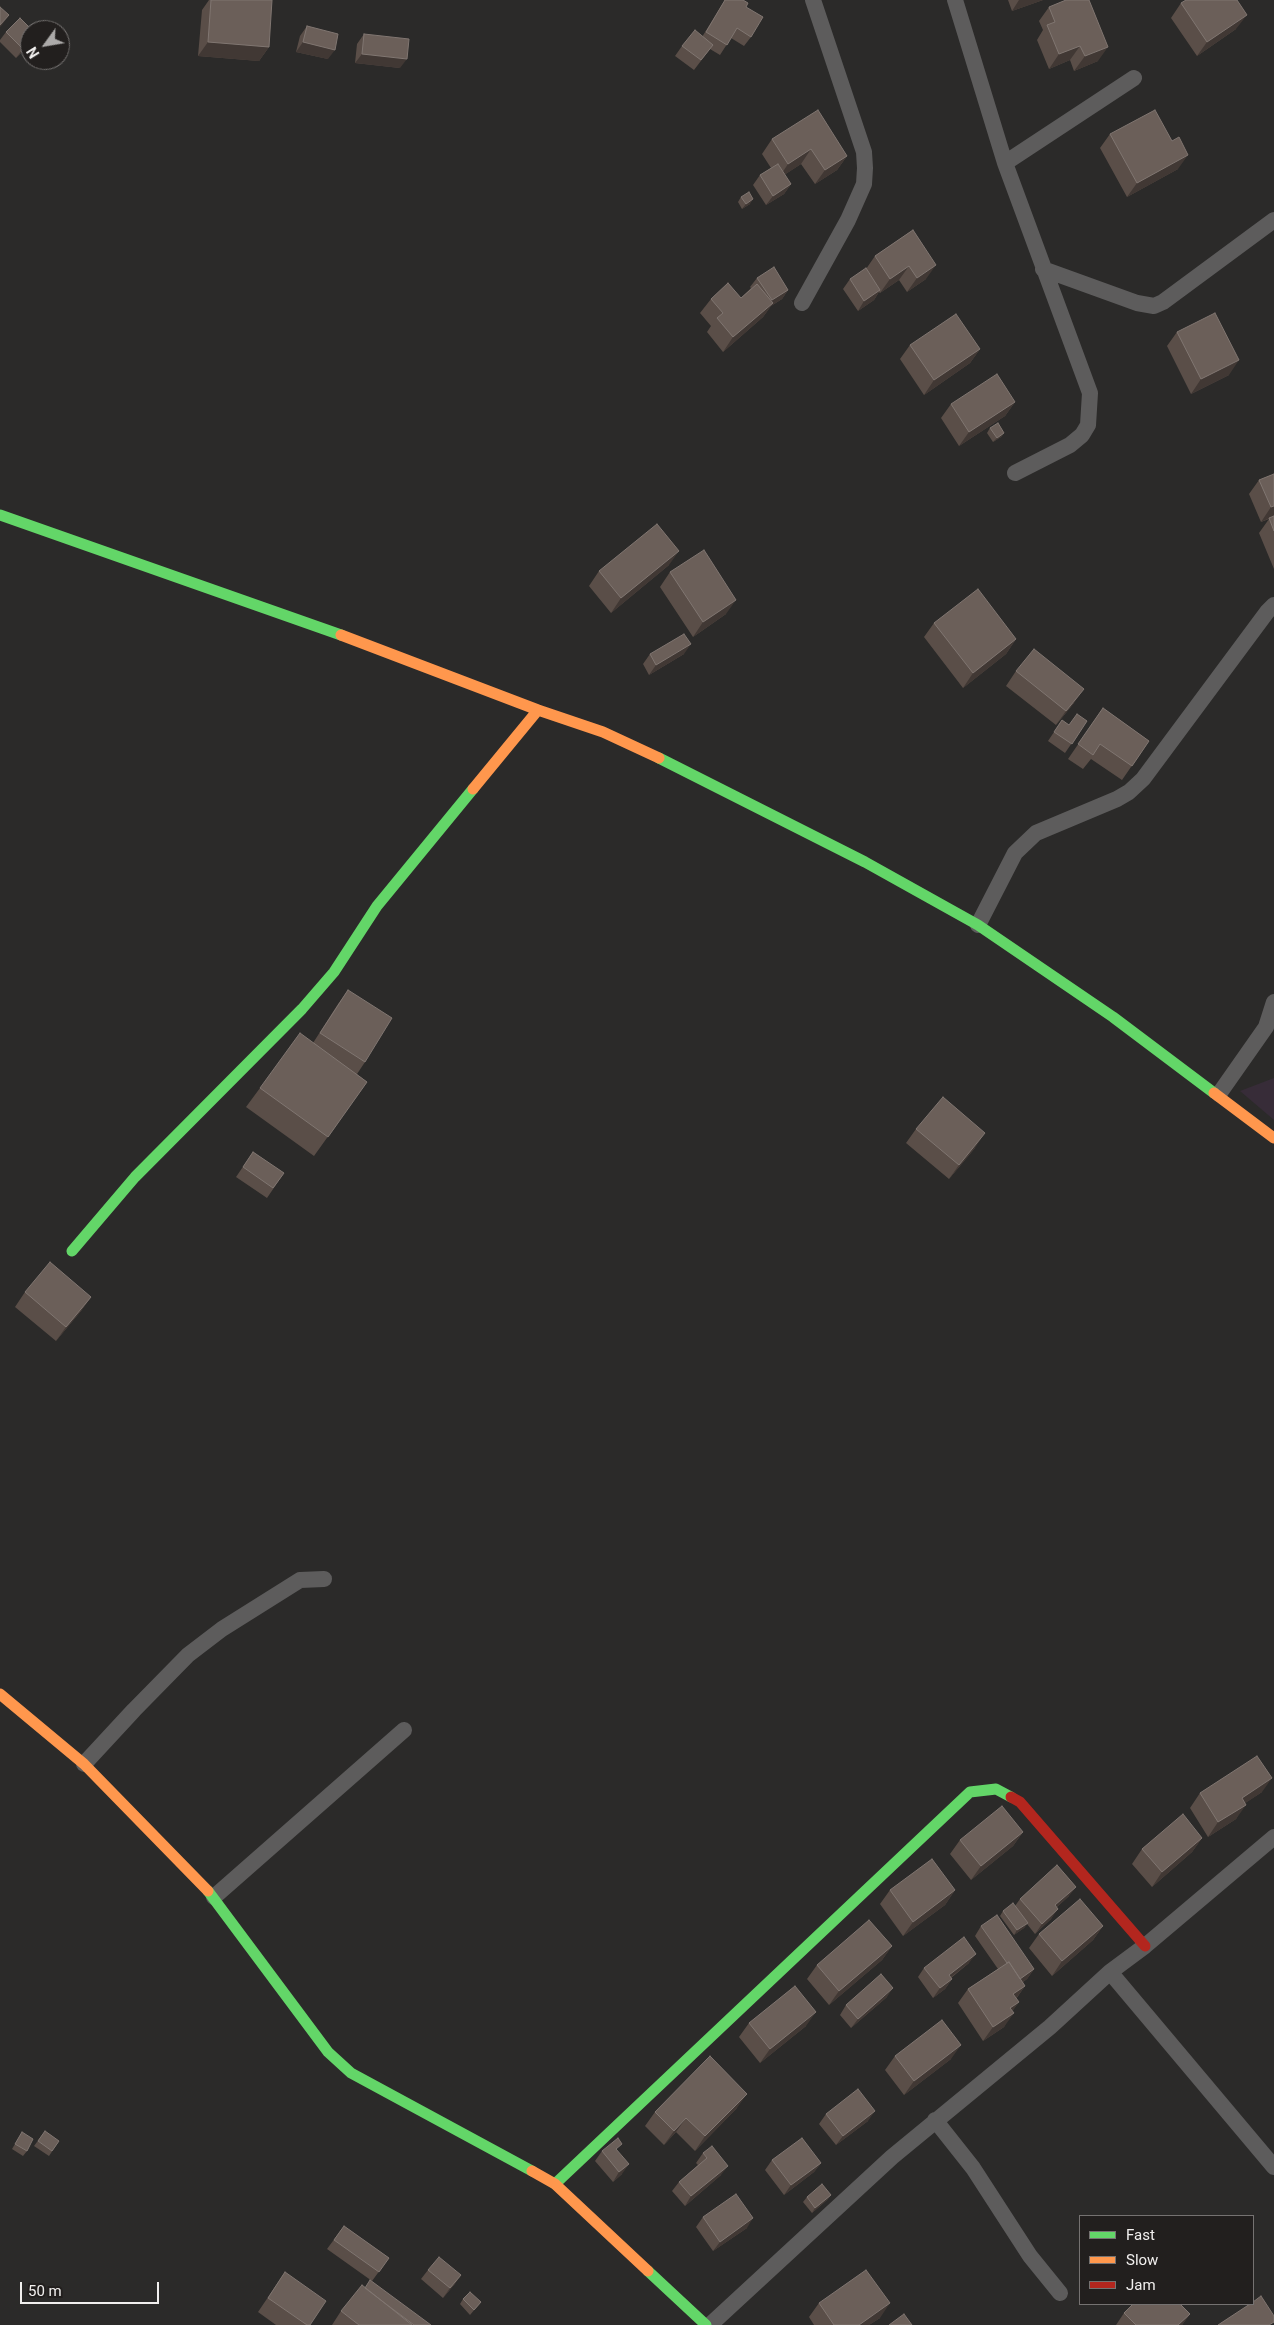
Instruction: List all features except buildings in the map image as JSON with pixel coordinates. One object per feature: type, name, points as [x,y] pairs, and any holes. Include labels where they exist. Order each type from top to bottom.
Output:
[{"type":"main road","points":[[0,515],[396,654],[538,710],[603,732],[698,776],[865,862],[978,925],[1113,1016],[1274,1138]]},
{"type":"main road","points":[[72,1251],[135,1177],[302,1009],[334,972],[377,906],[538,710]]},
{"type":"main road","points":[[0,1694],[84,1764],[214,1897],[328,2052],[350,2073],[555,2184],[706,2325]]},
{"type":"main road","points":[[555,2184],[970,1792],[996,1789],[1020,1802],[1145,1946]]},
{"type":"street","points":[[802,303],[848,220],[864,184],[865,168],[864,152],[812,0]]},
{"type":"street","points":[[955,0],[1004,163],[1043,269],[1080,361],[1090,393],[1091,406],[1088,425],[1082,435],[1070,445],[1015,473]]},
{"type":"street","points":[[1004,163],[1134,78]]},
{"type":"street","points":[[1043,269],[1137,303],[1154,306],[1163,302],[1274,220]]},
{"type":"street","points":[[978,925],[1015,853],[1036,832],[1117,799],[1129,792],[1143,779],[1274,605]]},
{"type":"street","points":[[1218,1094],[1266,1027],[1274,1002]]},
{"type":"street","points":[[84,1764],[188,1655],[222,1629],[300,1580],[324,1579]]},
{"type":"street","points":[[214,1897],[404,1730]]},
{"type":"street","points":[[710,2325],[892,2157],[1050,2027],[1110,1972],[1145,1946],[1274,1837]]},
{"type":"street","points":[[1110,1972],[1274,2167]]},
{"type":"street","points":[[935,2120],[973,2168],[1030,2256],[1060,2293]]},
{"type":"shaded area","points":[[1274,1078],[1274,1120],[1240,1091]]},
{"type":"traffic: fast","points":[[0,515],[341,635]]},
{"type":"traffic: fast","points":[[659,758],[865,862],[978,925],[1113,1017],[1214,1093]]},
{"type":"traffic: fast","points":[[72,1251],[135,1177],[302,1009],[334,972],[377,906],[473,789]]},
{"type":"traffic: fast","points":[[555,2184],[970,1792],[996,1789],[1011,1797]]},
{"type":"traffic: fast","points":[[208,1891],[328,2052],[351,2073],[532,2171]]},
{"type":"traffic: fast","points":[[648,2271],[706,2325]]},
{"type":"traffic: slow","points":[[341,635],[538,710],[603,732],[659,758]]},
{"type":"traffic: slow","points":[[473,789],[538,710]]},
{"type":"traffic: slow","points":[[1214,1093],[1274,1138]]},
{"type":"traffic: slow","points":[[0,1694],[84,1764],[208,1891]]},
{"type":"traffic: slow","points":[[532,2171],[555,2184],[648,2271]]},
{"type":"traffic: jam","points":[[1011,1797],[1020,1802],[1145,1946]]}]
